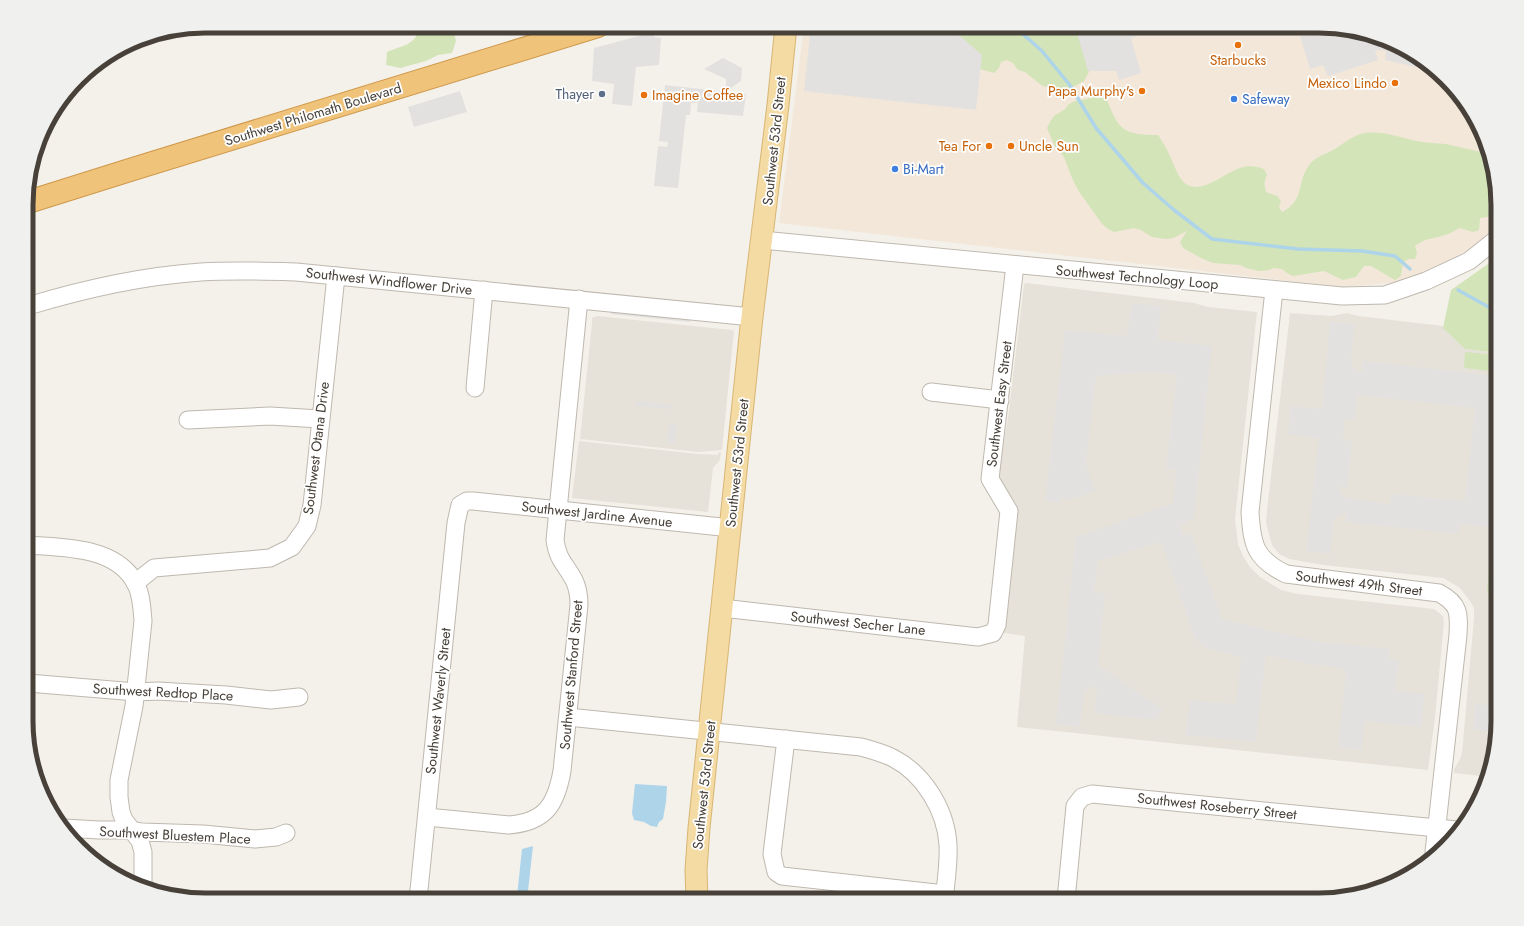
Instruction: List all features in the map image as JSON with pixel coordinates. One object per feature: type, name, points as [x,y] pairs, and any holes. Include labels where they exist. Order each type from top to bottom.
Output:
[{"type":"highway","name":"Southwest Philomath Boulevard","points":[[33,200],[575,33]]},
{"type":"main road","name":"Southwest 53rd Street","points":[[696,893],[697,852],[752,317],[779,101],[785,33]]},
{"type":"street","name":"Southwest Technology Loop","points":[[762,240],[1342,296],[1385,295],[1426,281],[1469,261],[1491,244]]},
{"type":"street","name":"Southwest Easy Street","points":[[993,633],[997,625],[1008,511],[990,479],[1015,265]]},
{"type":"street","name":"Southwest Windflower Drive","points":[[33,304],[67,294],[145,279],[200,272],[240,271],[296,272],[752,317]]},
{"type":"street","name":"Southwest Otana Drive","points":[[135,582],[154,568],[270,558],[292,547],[307,526],[312,505],[336,276]]},
{"type":"street","points":[[475,388],[484,290]]},
{"type":"street","name":"Southwest 49th Street","points":[[1274,290],[1250,512],[1254,544],[1267,562],[1274,568],[1286,574],[1439,592],[1448,597],[1455,605],[1459,618],[1458,630],[1434,848]]},
{"type":"street","name":"Southwest Stanford Street","points":[[427,817],[509,825],[522,824],[541,815],[554,801],[558,792],[562,772],[579,605],[574,580],[567,571],[558,554],[555,540],[579,299]]},
{"type":"street","points":[[931,392],[1000,400]]},
{"type":"street","points":[[188,420],[270,416],[320,419]]},
{"type":"street","name":"Southwest Jardine Avenue","points":[[462,503],[473,501],[731,528]]},
{"type":"street","name":"Southwest Waverly Street","points":[[419,893],[456,523],[460,505],[462,503]]},
{"type":"street","points":[[33,545],[86,551],[102,556],[122,568],[135,582],[140,600],[143,621],[136,692],[118,780],[121,812],[124,820],[140,841],[143,852],[143,881]]},
{"type":"street","name":"Southwest Secher Lane","points":[[722,608],[978,637],[993,633]]},
{"type":"street","name":"Southwest Redtop Place","points":[[33,683],[136,692],[158,691],[271,700],[299,697]]},
{"type":"street","points":[[568,717],[861,747],[879,752],[894,759],[918,777],[933,797],[940,811],[945,827],[948,845],[944,893]]},
{"type":"street","points":[[786,739],[772,854],[776,872],[782,876],[913,893]]},
{"type":"street","name":"Southwest Roseberry Street","points":[[1067,893],[1075,806],[1082,797],[1092,794],[1452,829]]},
{"type":"street","name":"Southwest Bluestem Place","points":[[71,828],[203,834],[255,839],[276,837],[286,833]]},
{"type":"shaded area","points":[[650,33],[654,33],[654,37],[661,38],[659,65],[636,67],[632,106],[612,104],[614,84],[592,81],[594,48]]},
{"type":"shaded area","points":[[803,33],[1330,33],[1353,36],[1385,46],[1405,56],[1415,62],[1441,83],[1462,109],[1478,139],[1488,171],[1491,194],[1491,232],[1475,246],[1434,269],[1400,282],[1342,287],[779,223]]},
{"type":"shaded area","points":[[810,33],[957,33],[982,55],[976,110],[804,91]]},
{"type":"shaded area","points":[[1077,33],[1146,33],[1131,38],[1141,73],[1119,80],[1116,71],[1088,71]]},
{"type":"shaded area","points":[[1299,33],[1330,33],[1353,36],[1385,46],[1417,63],[1416,67],[1385,60],[1386,51],[1378,50],[1375,51],[1378,60],[1328,76],[1323,65],[1310,69]]},
{"type":"shaded area","points":[[723,58],[742,68],[741,81],[731,88],[726,87],[726,79],[704,69]]},
{"type":"shaded area","points":[[665,85],[746,94],[743,116],[697,112],[698,103],[691,103],[690,115],[686,115],[678,188],[654,186],[658,146],[667,147],[668,142],[659,141]]},
{"type":"shaded area","points":[[460,91],[467,112],[414,127],[408,107]]},
{"type":"shaded area","points":[[1026,283],[1257,312],[1235,519],[1238,544],[1250,567],[1260,577],[1281,590],[1298,594],[1434,609],[1443,616],[1444,622],[1435,718],[1428,770],[1017,727],[1025,636],[1004,633],[1016,505],[997,475],[1008,418],[1024,284]]},
{"type":"shaded area","points":[[1132,303],[1161,306],[1158,340],[1212,346],[1194,519],[1180,526],[1184,536],[1191,533],[1222,619],[1320,642],[1390,649],[1389,658],[1399,660],[1395,691],[1424,694],[1422,727],[1364,721],[1362,750],[1338,747],[1346,671],[1340,668],[1315,665],[1266,655],[1256,742],[1185,735],[1190,700],[1236,704],[1241,657],[1206,648],[1195,639],[1161,542],[1098,561],[1094,592],[1105,593],[1098,665],[1163,709],[1157,720],[1094,713],[1097,693],[1096,688],[1093,686],[1090,687],[1084,694],[1080,727],[1056,724],[1076,537],[1173,503],[1176,470],[1166,469],[1177,375],[1150,372],[1096,376],[1086,465],[1095,491],[1071,500],[1062,498],[1061,503],[1045,501],[1065,330],[1127,336]]},
{"type":"shaded area","points":[[611,310],[691,318],[690,322],[611,314]]},
{"type":"shaded area","points":[[1290,313],[1331,316],[1347,313],[1358,316],[1443,326],[1465,349],[1491,352],[1491,732],[1488,755],[1482,776],[1454,773],[1454,769],[1462,753],[1474,618],[1474,608],[1460,588],[1443,578],[1323,565],[1289,559],[1279,554],[1272,545],[1266,523]]},
{"type":"shaded area","points":[[597,316],[734,331],[722,450],[698,452],[580,439],[592,318]]},
{"type":"shaded area","points":[[1330,322],[1355,324],[1351,361],[1352,366],[1357,371],[1362,371],[1363,361],[1491,375],[1491,527],[1460,524],[1458,534],[1345,522],[1346,513],[1343,513],[1334,520],[1330,554],[1306,551],[1319,438],[1288,434],[1290,406],[1322,409]],"holes":[[[1357,395],[1475,408],[1465,501],[1391,494],[1390,504],[1347,498],[1340,493],[1338,487],[1348,487],[1352,441],[1343,440],[1345,419],[1355,419]]]},
{"type":"shaded area","points":[[636,401],[671,405],[671,409],[636,406]]},
{"type":"shaded area","points":[[669,424],[677,425],[675,444],[667,443]]},
{"type":"shaded area","points":[[579,441],[698,454],[718,455],[719,452],[721,453],[720,460],[713,468],[708,512],[572,498]]},
{"type":"shaded area","points":[[1475,704],[1491,705],[1491,731],[1473,730]]},
{"type":"green space","points":[[418,33],[454,33],[456,41],[452,53],[438,55],[426,61],[400,68],[386,65],[387,52],[408,44]]},
{"type":"green space","points":[[950,33],[1087,33],[1090,70],[1084,81],[1061,93],[1041,85],[1025,72],[1018,70],[1013,63],[1007,60],[1001,62],[999,68],[994,73],[980,69]]},
{"type":"green space","points":[[1098,93],[1106,97],[1118,124],[1129,132],[1146,135],[1158,135],[1167,149],[1179,176],[1187,185],[1194,187],[1202,186],[1246,166],[1264,169],[1267,175],[1265,179],[1266,192],[1277,196],[1281,201],[1279,207],[1282,212],[1295,202],[1303,177],[1312,162],[1360,134],[1378,133],[1420,142],[1446,144],[1483,152],[1490,183],[1491,216],[1480,218],[1479,230],[1473,232],[1460,228],[1447,234],[1418,243],[1415,246],[1417,253],[1415,259],[1408,259],[1403,263],[1401,276],[1395,280],[1371,266],[1364,266],[1356,277],[1343,280],[1324,271],[1293,276],[1282,269],[1274,268],[1259,271],[1240,265],[1213,263],[1183,248],[1180,242],[1187,231],[1173,238],[1166,239],[1152,237],[1141,230],[1134,228],[1114,232],[1102,224],[1078,190],[1064,157],[1055,147],[1047,128],[1054,116],[1065,109],[1069,104],[1075,101],[1087,99]]},
{"type":"green space","points":[[1491,262],[1491,352],[1465,349],[1443,328],[1451,290]]},
{"type":"green space","points":[[1465,352],[1491,354],[1491,371],[1464,368]]},
{"type":"green space","points":[[1491,546],[1491,600],[1487,591]]},
{"type":"water","points":[[635,784],[667,786],[663,819],[659,822],[657,827],[634,820],[632,813]]},
{"type":"water","points":[[533,846],[528,893],[517,893],[522,849]]},
{"type":"waterway","points":[[1022,33],[1042,51],[1069,84],[1096,128],[1143,183],[1174,210],[1212,239],[1298,249],[1362,251],[1395,256],[1410,269]]},
{"type":"waterway","points":[[1458,290],[1491,308]]},
{"type":"place","name":"Starbucks","points":[[1238,45]]},
{"type":"place","name":"Mexico Lindo","points":[[1395,83]]},
{"type":"place","name":"Papa Murphy's","points":[[1142,91]]},
{"type":"place","name":"Thayer","points":[[602,94]]},
{"type":"place","name":"Imagine Coffee","points":[[644,95]]},
{"type":"place","name":"Safeway","points":[[1234,99]]},
{"type":"place","name":"Tea For","points":[[989,146]]},
{"type":"place","name":"Uncle Sun","points":[[1011,146]]},
{"type":"place","name":"Bi-Mart","points":[[895,169]]}]
